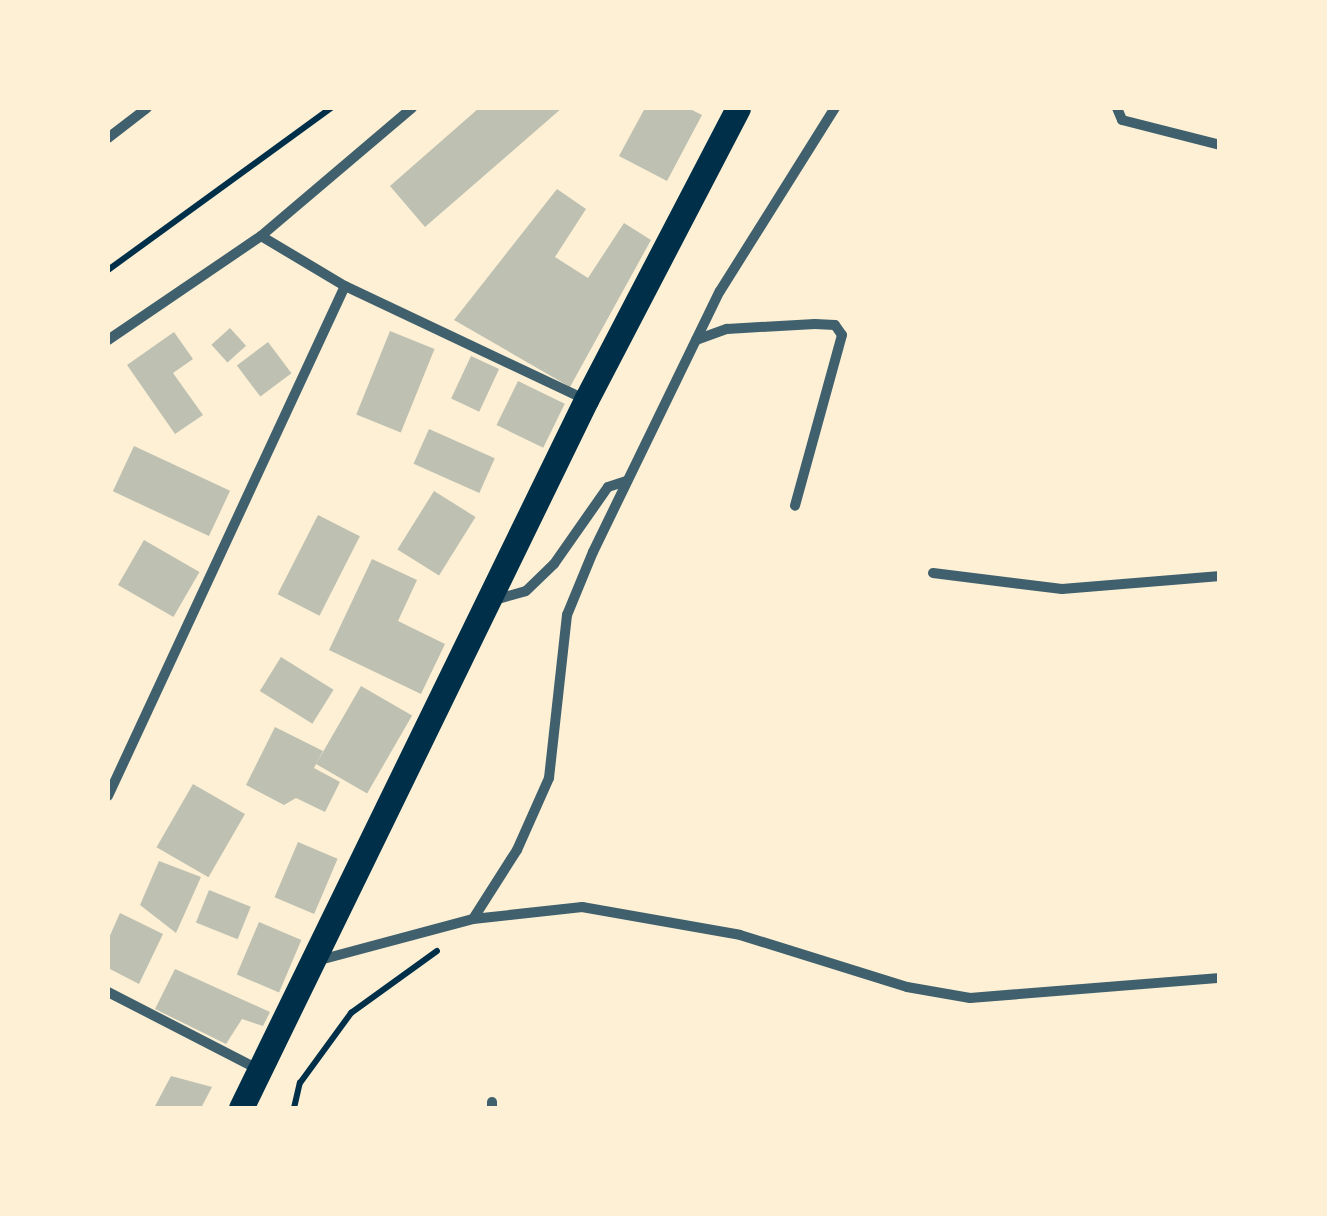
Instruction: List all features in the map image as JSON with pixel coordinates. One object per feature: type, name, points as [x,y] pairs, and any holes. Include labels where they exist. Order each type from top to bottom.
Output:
[{"type":"main road","points":[[241,1108],[316,961],[586,400],[738,108]]},
{"type":"street","points":[[108,138],[147,108]]},
{"type":"street","points":[[108,340],[261,236],[412,108]]},
{"type":"street","points":[[473,919],[518,850],[549,778],[566,614],[696,340],[835,108]]},
{"type":"street","points":[[1117,108],[1122,120],[1220,145]]},
{"type":"street","points":[[261,236],[345,286],[586,400]]},
{"type":"street","points":[[108,796],[345,286]]},
{"type":"street","points":[[696,340],[726,329],[836,324],[842,335],[795,506]]},
{"type":"street","points":[[489,602],[526,591],[554,564],[608,487],[627,481]]},
{"type":"street","points":[[933,573],[1062,590],[1220,576]]},
{"type":"street","points":[[316,961],[473,919],[582,907],[740,935],[906,987],[970,998],[1220,978]]},
{"type":"street","points":[[108,992],[260,1070]]},
{"type":"path","points":[[108,270],[331,108]]},
{"type":"path","points":[[294,1108],[300,1083],[351,1012],[473,919]]},
{"type":"building","points":[[479,108],[562,108],[425,227],[390,186]]},
{"type":"building","points":[[645,108],[688,108],[702,115],[667,181],[619,156]]},
{"type":"building","points":[[557,189],[586,209],[555,257],[588,278],[624,223],[651,240],[570,387],[454,320]]},
{"type":"building","points":[[230,328],[246,346],[227,363],[211,345]]},
{"type":"building","points":[[390,331],[435,349],[401,432],[356,414]]},
{"type":"building","points":[[174,332],[193,359],[173,373],[203,415],[175,434],[127,365]]},
{"type":"building","points":[[268,342],[291,373],[260,397],[237,365]]},
{"type":"building","points":[[471,356],[499,369],[479,412],[451,399]]},
{"type":"building","points":[[518,381],[565,404],[543,448],[497,425]]},
{"type":"building","points":[[429,429],[495,458],[479,493],[414,464]]},
{"type":"building","points":[[134,446],[230,491],[209,536],[113,491]]},
{"type":"building","points":[[434,491],[476,517],[439,575],[397,550]]},
{"type":"building","points":[[318,515],[360,536],[319,616],[278,594]]},
{"type":"building","points":[[144,540],[199,572],[173,617],[118,585]]},
{"type":"building","points":[[372,559],[417,580],[398,621],[445,644],[421,694],[329,650]]},
{"type":"building","points":[[281,657],[334,690],[312,724],[260,691]]},
{"type":"building","points":[[361,686],[412,716],[367,793],[316,764]]},
{"type":"building","points":[[275,727],[323,751],[314,768],[340,782],[325,812],[296,798],[284,805],[246,785]]},
{"type":"building","points":[[193,784],[245,814],[208,877],[156,847]]},
{"type":"building","points":[[298,842],[338,859],[314,914],[275,897]]},
{"type":"building","points":[[159,861],[201,877],[176,933],[140,905]]},
{"type":"building","points":[[209,890],[251,907],[238,939],[196,922]]},
{"type":"building","points":[[120,913],[163,934],[139,984],[108,968],[108,940]]},
{"type":"building","points":[[259,922],[301,940],[279,992],[237,974]]},
{"type":"building","points":[[175,969],[270,1012],[263,1026],[242,1019],[226,1044],[155,1009]]},
{"type":"building","points":[[171,1076],[212,1087],[201,1108],[154,1108]]}]
